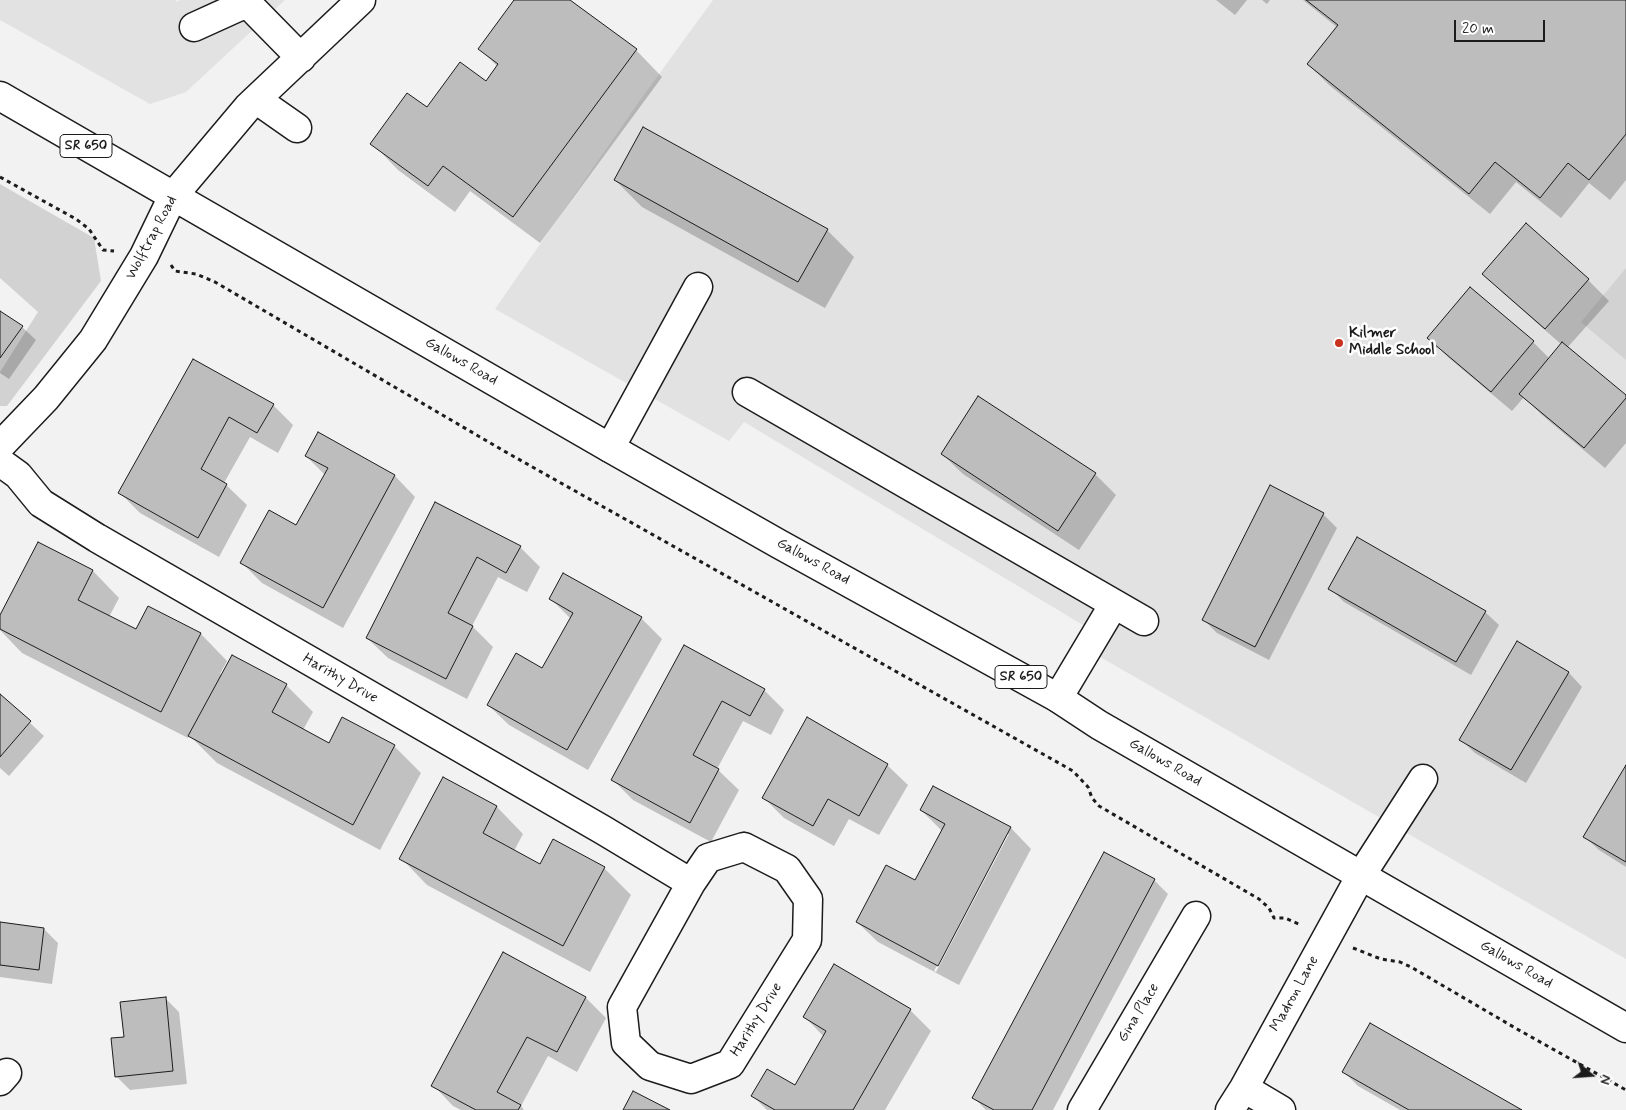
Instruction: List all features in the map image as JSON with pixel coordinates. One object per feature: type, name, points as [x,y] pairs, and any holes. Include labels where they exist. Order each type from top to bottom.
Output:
[{"type":"street","name":"Wolftrap Road","points":[[0,446],[46,398],[93,340],[144,256],[173,196],[248,107],[361,0]]},
{"type":"street","points":[[194,27],[247,3],[301,58]]},
{"type":"street","name":"Gallows Road","points":[[0,96],[610,448],[1058,698],[1099,725],[1360,877],[1626,1028]]},
{"type":"street","points":[[257,100],[297,128]]},
{"type":"street","points":[[610,448],[698,287]]},
{"type":"street","points":[[747,392],[1144,621]]},
{"type":"street","name":"Harithy Drive","points":[[0,462],[18,476],[41,503],[97,538],[691,883]]},
{"type":"street","points":[[1058,698],[1114,604]]},
{"type":"street","name":"Madron Lane","points":[[1237,1099],[1360,877],[1423,779]]},
{"type":"street","name":"Harithy Drive","points":[[744,847],[787,869],[808,899],[806,940],[730,1064],[691,1079],[650,1066],[626,1042],[622,1007],[691,883],[708,858],[744,847]]},
{"type":"street","name":"Gina Place","points":[[1082,1110],[1196,916]]},
{"type":"street","points":[[1237,1099],[1281,1110]]},
{"type":"path","points":[[0,177],[76,219],[89,229],[103,250],[144,256],[171,265],[175,270],[196,274],[215,282],[504,451],[1073,772],[1088,787],[1092,798],[1099,806],[1259,899],[1269,908],[1274,918],[1285,918],[1381,960],[1400,962],[1411,967],[1516,1029],[1626,1090]]},
{"type":"shaded area","points":[[0,0],[176,0],[177,2],[180,0],[285,0],[186,92],[150,104],[0,20]]},
{"type":"shaded area","points":[[713,0],[1626,0],[1626,959],[1081,646],[1093,631],[744,422],[729,441],[495,309],[638,103]]},
{"type":"shaded area","points":[[0,184],[94,238],[101,281],[7,406],[0,406],[0,372],[38,312],[0,278]]},
{"type":"shaded area","points":[[1626,268],[1626,360],[1581,322]]},
{"type":"building","points":[[514,0],[570,0],[637,49],[513,217],[443,166],[428,186],[370,144],[407,93],[427,107],[460,62],[486,81],[498,64],[478,49]]},
{"type":"building","points":[[1306,0],[1626,0],[1626,134],[1589,180],[1568,163],[1540,198],[1495,162],[1469,194],[1307,64],[1338,25]]},
{"type":"building","points":[[643,127],[828,229],[798,282],[614,180]]},
{"type":"building","points":[[1526,223],[1589,279],[1545,329],[1482,274]]},
{"type":"building","points":[[1470,287],[1534,341],[1491,392],[1427,338]]},
{"type":"building","points":[[0,311],[23,326],[0,358]]},
{"type":"building","points":[[1562,342],[1626,395],[1626,398],[1584,448],[1519,394]]},
{"type":"building","points":[[193,359],[274,404],[257,433],[229,417],[201,469],[227,484],[198,538],[118,493]]},
{"type":"building","points":[[978,396],[1096,473],[1058,531],[941,454]]},
{"type":"building","points":[[318,432],[395,475],[323,608],[240,563],[269,510],[296,525],[328,468],[305,456]]},
{"type":"building","points":[[1270,485],[1324,513],[1255,647],[1202,620]]},
{"type":"building","points":[[435,502],[521,546],[506,573],[477,557],[448,613],[473,626],[446,679],[366,638]]},
{"type":"building","points":[[1357,537],[1486,611],[1456,662],[1328,589]]},
{"type":"building","points":[[38,542],[93,570],[78,600],[136,629],[148,606],[201,633],[161,712],[0,629],[0,615]]},
{"type":"building","points":[[563,573],[642,617],[567,750],[487,705],[516,653],[542,668],[573,613],[549,599]]},
{"type":"building","points":[[1517,641],[1569,672],[1511,770],[1459,740]]},
{"type":"building","points":[[684,645],[765,689],[750,716],[722,701],[693,755],[719,769],[690,823],[611,780]]},
{"type":"building","points":[[232,655],[287,684],[272,712],[329,743],[342,717],[395,745],[353,825],[188,736]]},
{"type":"building","points":[[0,694],[31,721],[0,757]]},
{"type":"building","points":[[807,717],[888,764],[859,816],[828,799],[813,826],[762,798]]},
{"type":"building","points":[[1626,765],[1626,862],[1583,837]]},
{"type":"building","points":[[443,777],[497,806],[483,833],[540,864],[553,839],[605,867],[563,946],[399,859]]},
{"type":"building","points":[[933,786],[1011,827],[938,966],[856,922],[886,865],[915,880],[945,824],[920,810]]},
{"type":"building","points":[[1104,852],[1155,879],[1032,1110],[994,1110],[972,1098]]},
{"type":"building","points":[[0,922],[44,928],[39,970],[0,965]]},
{"type":"building","points":[[503,952],[586,997],[557,1052],[527,1037],[497,1092],[521,1105],[518,1110],[476,1110],[431,1086]]},
{"type":"building","points":[[834,964],[911,1009],[853,1110],[775,1110],[751,1096],[767,1069],[795,1085],[826,1031],[803,1017]]},
{"type":"building","points":[[166,997],[173,1071],[115,1077],[111,1038],[124,1037],[120,1002]]},
{"type":"building","points":[[1370,1023],[1522,1110],[1409,1110],[1342,1072]]},
{"type":"building","points":[[633,1091],[670,1110],[623,1110]]},
{"type":"place","name":"Kilmer Middle School","points":[[1339,343]]}]
